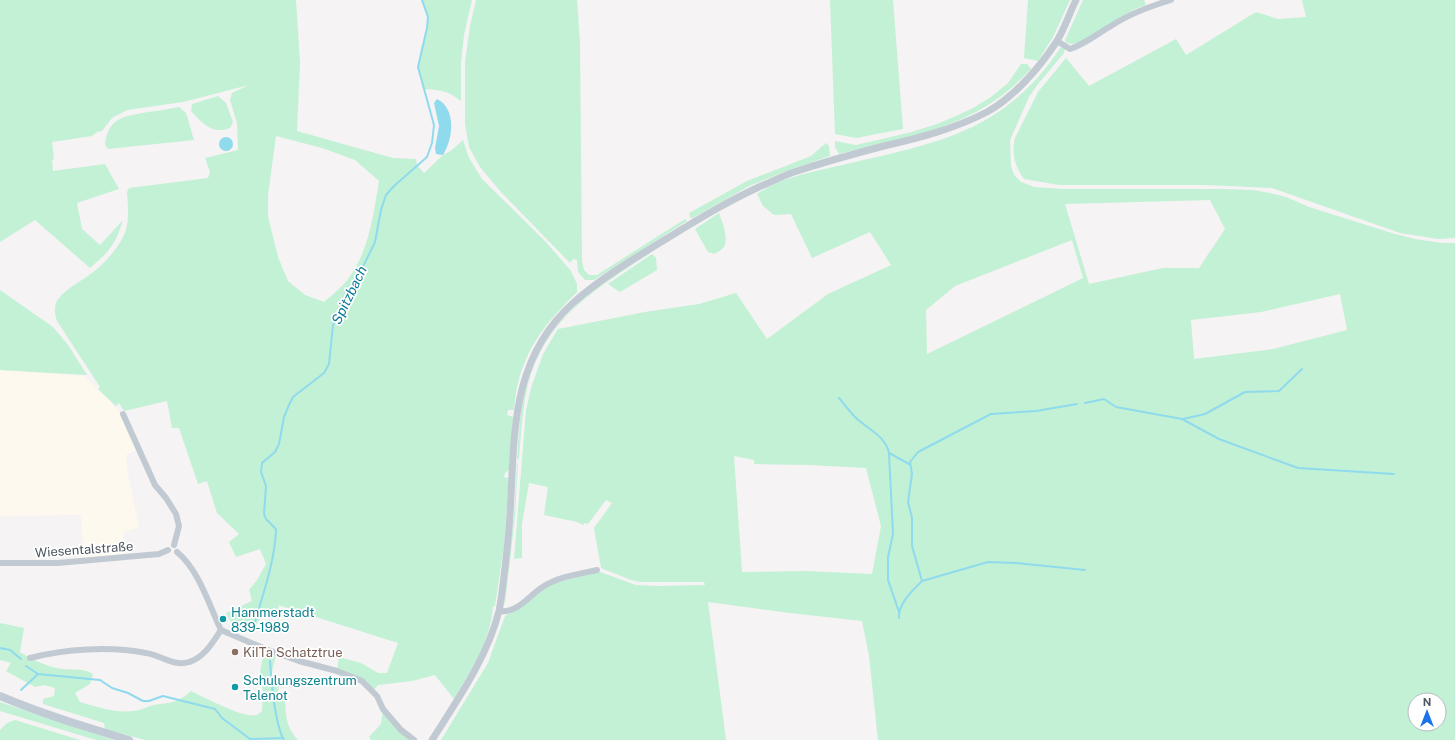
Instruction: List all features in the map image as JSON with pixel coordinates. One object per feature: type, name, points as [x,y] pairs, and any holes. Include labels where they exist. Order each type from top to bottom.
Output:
[{"type":"main road","points":[[0,696],[25,707],[78,725],[130,740]]},
{"type":"street","points":[[432,740],[478,665],[499,611],[510,517],[516,422],[521,391],[530,364],[544,337],[571,304],[588,290],[649,249],[748,192],[788,174],[845,157],[938,133],[989,111],[1018,89],[1042,64],[1057,41],[1076,0]]},
{"type":"street","points":[[1057,41],[1070,49],[1080,46],[1112,25],[1171,0]]},
{"type":"street","points":[[123,414],[155,485],[166,498],[176,514],[179,526],[174,546],[177,548],[177,552],[192,568],[221,630],[275,652],[300,661],[337,670],[362,681],[377,696],[383,709],[401,730],[414,740]]},
{"type":"street","points":[[174,546],[170,546],[168,550],[172,554],[177,552]]},
{"type":"street","name":"Wiesentalstraße","points":[[0,562],[58,563],[159,554],[168,550]]},
{"type":"street","points":[[499,611],[504,612],[512,610],[554,581],[597,570]]},
{"type":"street","points":[[30,658],[42,655],[95,649],[147,653],[179,664],[191,662],[201,656],[208,649],[221,630]]},
{"type":"shaded area","points":[[0,370],[84,376],[122,414],[138,449],[126,455],[128,474],[139,527],[124,532],[122,556],[84,560],[81,515],[0,516]]},
{"type":"green space","points":[[0,0],[296,0],[300,63],[297,131],[393,158],[416,159],[417,165],[424,173],[443,155],[452,150],[463,140],[469,158],[482,179],[545,241],[571,271],[577,284],[577,292],[549,322],[535,342],[519,379],[514,410],[508,410],[507,415],[513,417],[509,470],[505,473],[504,477],[509,478],[504,545],[495,606],[493,606],[484,643],[454,699],[435,675],[412,681],[378,685],[373,691],[361,681],[337,671],[339,657],[361,663],[378,673],[387,673],[398,643],[278,605],[281,612],[272,618],[263,615],[253,629],[231,622],[226,613],[252,601],[249,590],[257,580],[266,564],[260,549],[236,557],[229,542],[239,534],[217,513],[207,481],[198,484],[179,428],[172,428],[167,401],[124,411],[119,403],[116,406],[98,389],[100,387],[57,321],[55,308],[59,298],[101,265],[121,241],[128,221],[127,192],[129,188],[208,178],[210,172],[205,158],[238,150],[237,123],[230,100],[232,93],[249,85],[183,102],[127,110],[112,118],[102,131],[97,132],[92,136],[52,142],[54,159],[52,160],[53,171],[105,164],[119,189],[77,203],[82,229],[100,245],[123,220],[111,247],[90,268],[35,220],[0,242]],"holes":[[[276,136],[322,148],[355,160],[379,181],[371,227],[364,249],[351,275],[324,302],[305,295],[288,281],[278,257],[268,216],[268,195]]]},
{"type":"green space","points":[[422,0],[472,0],[464,35],[461,62],[461,101],[444,92],[424,89],[418,67],[428,17]]},
{"type":"green space","points":[[476,0],[577,0],[580,43],[582,261],[584,270],[589,275],[597,275],[685,219],[687,221],[594,280],[585,280],[578,272],[577,260],[573,259],[570,263],[501,192],[480,167],[469,147],[465,124],[465,62],[470,26]]},
{"type":"green space","points":[[830,0],[893,0],[903,129],[856,138],[835,134]]},
{"type":"green space","points":[[1028,0],[1070,0],[1053,37],[1038,61],[1024,58]]},
{"type":"green space","points":[[1083,0],[1144,0],[1146,5],[1135,9],[1080,42],[1072,44],[1066,43],[1065,40]]},
{"type":"green space","points":[[1302,0],[1455,0],[1455,238],[1438,239],[1400,233],[1272,188],[1206,185],[1059,185],[1024,179],[1016,165],[1013,149],[1015,138],[1038,92],[1066,58],[1089,86],[1176,39],[1186,55],[1256,12],[1278,19],[1306,17]]},
{"type":"green space","points":[[1061,47],[1065,48],[1064,53],[1029,97],[1010,140],[1011,166],[1014,175],[1021,182],[1034,187],[1064,189],[1253,190],[1286,197],[1309,207],[1395,234],[1415,239],[1442,243],[1455,243],[1455,740],[878,740],[869,656],[862,621],[708,602],[726,740],[441,740],[488,663],[505,616],[531,600],[549,585],[582,575],[600,572],[636,585],[705,585],[704,582],[640,582],[601,568],[594,528],[612,503],[606,500],[588,524],[585,523],[583,525],[577,522],[544,515],[548,487],[529,483],[522,524],[522,558],[514,559],[526,410],[531,388],[543,354],[558,329],[645,312],[699,304],[736,293],[767,339],[828,294],[891,265],[870,232],[812,258],[791,214],[774,215],[763,206],[757,194],[766,188],[792,177],[914,148],[943,139],[970,128],[994,115],[1018,97],[1040,75]],"holes":[[[1210,200],[1225,229],[1199,268],[1163,268],[1089,284],[1065,204]],[[1072,240],[1083,278],[927,354],[926,310],[955,286]],[[1340,294],[1347,330],[1273,349],[1194,359],[1191,320],[1261,312]],[[734,456],[754,460],[754,464],[866,468],[881,526],[872,574],[806,571],[742,572]]]},
{"type":"green space","points":[[1021,64],[1027,64],[1031,69],[1014,86],[977,112],[958,121],[899,140],[839,154],[835,147],[835,141],[856,145],[908,133],[956,116],[991,97],[1008,83]]},
{"type":"green space","points":[[218,96],[226,103],[233,122],[230,128],[224,130],[208,127],[191,111],[192,104]]},
{"type":"green space","points":[[179,107],[186,113],[194,140],[108,149],[105,145],[110,129],[114,123],[119,120],[132,115]]},
{"type":"green space","points":[[826,143],[829,146],[830,156],[749,186],[691,219],[689,213],[747,181],[811,156]]},
{"type":"green space","points":[[719,213],[725,231],[726,240],[722,249],[714,254],[708,252],[695,229]]},
{"type":"green space","points":[[649,252],[650,253],[591,294],[558,325],[545,343],[535,365],[527,389],[519,459],[517,459],[520,419],[525,389],[536,358],[547,338],[561,321],[576,305],[611,277]]},
{"type":"green space","points":[[652,254],[656,258],[657,270],[620,292],[608,284]]},
{"type":"green space","points":[[0,290],[53,327],[68,345],[87,375],[0,370]]},
{"type":"green space","points":[[517,463],[515,517],[504,603],[514,517]]},
{"type":"green space","points":[[0,623],[24,628],[20,652],[30,658],[57,668],[82,670],[93,674],[90,684],[75,693],[80,702],[119,711],[135,711],[154,705],[174,702],[191,691],[234,711],[243,714],[257,715],[262,711],[263,693],[260,672],[264,651],[276,655],[271,676],[281,679],[277,694],[285,697],[288,725],[298,740],[145,740],[105,729],[104,723],[43,704],[43,699],[54,696],[55,688],[44,685],[35,687],[6,671],[11,663],[0,660]]},
{"type":"green space","points":[[0,702],[114,740],[96,740],[0,711]]},
{"type":"green space","points":[[383,709],[414,740],[371,740],[369,737],[381,724]]},
{"type":"green space","points":[[15,720],[80,740],[0,740],[0,730],[7,723]]},
{"type":"water","points":[[437,99],[448,110],[451,125],[449,141],[443,155],[436,154],[435,148],[439,126],[434,103]]},
{"type":"water","points":[[223,137],[229,137],[233,141],[233,147],[229,151],[223,151],[219,147],[219,141]]},
{"type":"waterway","name":"Spitzbach","points":[[253,629],[271,567],[276,529],[266,519],[264,514],[266,486],[261,472],[262,463],[275,452],[279,444],[284,417],[293,397],[324,373],[329,364],[333,325],[339,310],[353,287],[375,242],[381,210],[386,195],[427,157],[432,143],[434,125],[418,67],[428,17],[422,0]]},
{"type":"waterway","points":[[1183,419],[1205,414],[1245,392],[1279,391],[1302,369]]},
{"type":"waterway","points":[[839,398],[859,421],[880,437],[889,453],[909,464]]},
{"type":"waterway","points":[[1085,403],[1104,399],[1116,407],[1182,419],[1219,439],[1298,468],[1394,474]]},
{"type":"waterway","points":[[899,618],[899,613],[903,603],[910,593],[922,581],[912,546],[912,518],[908,502],[912,474],[910,462],[918,452],[991,414],[1036,411],[1077,404]]},
{"type":"waterway","points":[[889,453],[893,534],[888,557],[888,580],[899,612]]},
{"type":"waterway","points":[[922,581],[988,562],[1015,563],[1085,570]]},
{"type":"waterway","points":[[0,648],[10,650],[21,659]]},
{"type":"waterway","name":"Spitzbach","points":[[270,661],[272,690],[276,713],[278,724],[284,740]]},
{"type":"waterway","points":[[26,666],[38,674],[100,680],[112,688],[128,693],[143,701],[149,701],[163,696],[215,709],[222,718],[250,739],[283,738]]},
{"type":"waterway","points":[[21,690],[38,674]]},
{"type":"place","name":"Hammerstadt 839-1989","points":[[223,619]]},
{"type":"place","name":"KiITa Schatztrue","points":[[235,652]]},
{"type":"place","name":"Schulungszentrum Telenot","points":[[235,687]]}]
